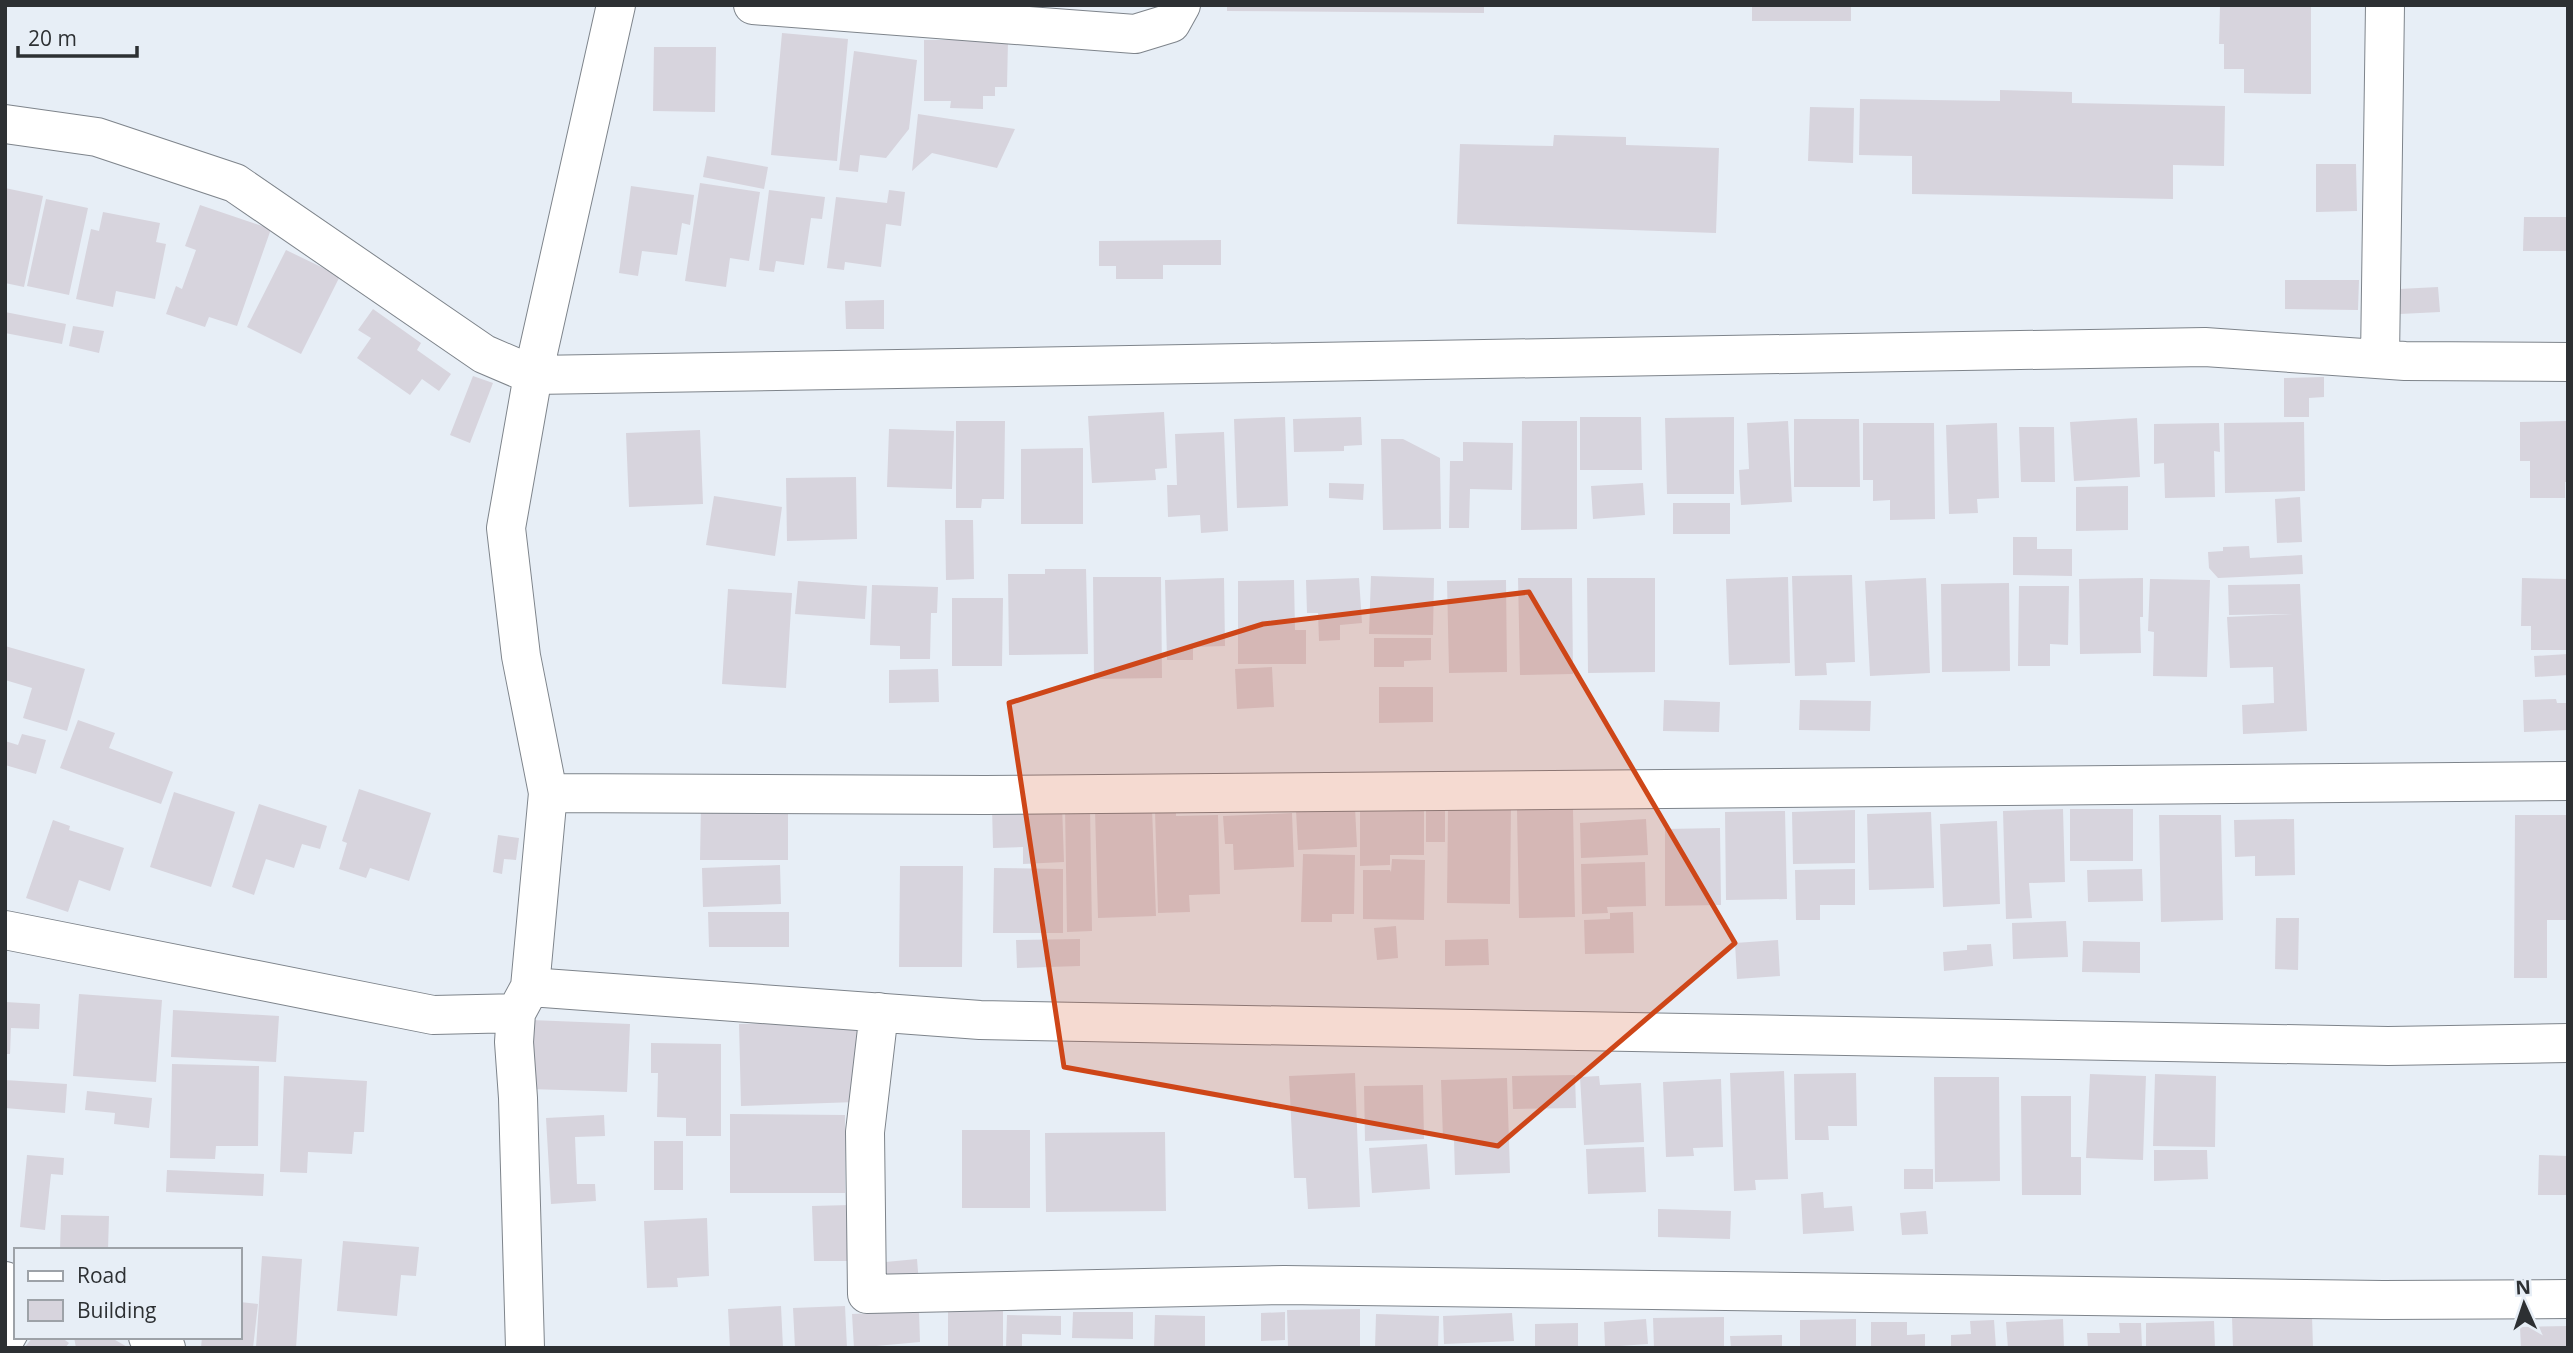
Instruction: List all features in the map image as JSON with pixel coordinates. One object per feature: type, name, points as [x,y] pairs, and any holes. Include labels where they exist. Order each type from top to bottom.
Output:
[{"type":"street","points":[[525,1348],[514,1042],[523,1000],[548,793],[521,656],[506,528],[533,375],[616,5]]},
{"type":"street","points":[[753,5],[1135,34],[1171,23],[1181,5]]},
{"type":"street","points":[[2380,359],[2385,5]]},
{"type":"street","points":[[5,124],[97,137],[235,183],[484,354],[533,375],[2205,347],[2380,359],[2568,362]]},
{"type":"street","points":[[548,793],[985,795],[2568,781]]},
{"type":"street","points":[[5,930],[433,1015],[523,1000],[879,1012],[980,1020],[2388,1046],[2568,1043]]},
{"type":"street","points":[[879,1012],[865,1132],[867,1294],[1284,1285],[2383,1300],[2568,1299]]},
{"type":"street","points":[[5,1339],[14,1323]]},
{"type":"highlighted area","points":[[1529,592],[1735,943],[1498,1146],[1064,1067],[1009,703],[1263,624]]},
{"type":"building","points":[[1227,5],[1484,5],[1484,13],[1227,11]]},
{"type":"building","points":[[1752,5],[1851,5],[1851,21],[1752,21]]},
{"type":"building","points":[[2220,5],[2311,5],[2311,94],[2244,93],[2244,69],[2224,69],[2224,44],[2219,44]]},
{"type":"building","points":[[782,33],[848,39],[837,161],[771,155]]},
{"type":"building","points":[[924,40],[1008,40],[1007,87],[995,87],[995,96],[983,96],[983,109],[950,108],[951,101],[924,101]]},
{"type":"building","points":[[654,47],[716,47],[715,112],[653,111]]},
{"type":"building","points":[[854,51],[917,60],[909,129],[886,158],[860,155],[858,172],[839,170]]},
{"type":"building","points":[[2000,90],[2072,92],[2072,103],[2225,106],[2224,166],[2173,165],[2173,199],[1912,194],[1912,156],[1859,155],[1860,99],[2000,101]]},
{"type":"building","points":[[1810,107],[1854,108],[1853,163],[1808,161]]},
{"type":"building","points":[[918,114],[1015,129],[997,168],[932,153],[912,171]]},
{"type":"building","points":[[1554,135],[1626,137],[1626,145],[1719,148],[1716,233],[1457,224],[1460,144],[1553,146]]},
{"type":"building","points":[[707,156],[768,167],[764,189],[703,177]]},
{"type":"building","points":[[2316,164],[2356,164],[2357,211],[2316,212]]},
{"type":"building","points":[[700,183],[760,192],[749,261],[730,258],[726,287],[685,281]]},
{"type":"building","points":[[631,186],[694,195],[690,225],[682,223],[677,255],[642,251],[638,276],[619,273]]},
{"type":"building","points":[[5,188],[43,196],[24,287],[5,283]]},
{"type":"building","points":[[769,190],[825,197],[822,219],[811,218],[804,265],[776,261],[774,272],[759,270]]},
{"type":"building","points":[[889,190],[905,192],[901,226],[886,224],[881,267],[845,262],[844,270],[827,268],[836,197],[887,203]]},
{"type":"building","points":[[46,199],[88,208],[69,295],[27,286]]},
{"type":"building","points":[[200,205],[271,229],[237,326],[209,317],[205,327],[166,314],[176,286],[182,289],[196,250],[185,246]]},
{"type":"building","points":[[103,212],[160,223],[156,242],[166,244],[155,299],[116,291],[113,307],[76,299],[91,229],[99,231]]},
{"type":"building","points":[[2524,217],[2568,217],[2568,251],[2523,251]]},
{"type":"building","points":[[1221,240],[1221,265],[1163,265],[1163,279],[1116,279],[1116,266],[1099,266],[1099,241]]},
{"type":"building","points":[[286,250],[340,276],[301,354],[247,327]]},
{"type":"building","points":[[2285,280],[2359,280],[2358,310],[2285,309]]},
{"type":"building","points":[[2438,287],[2440,312],[2400,314],[2399,289]]},
{"type":"building","points":[[884,300],[884,329],[846,329],[845,301]]},
{"type":"building","points":[[373,309],[421,343],[417,350],[451,374],[439,391],[422,379],[410,395],[357,358],[371,338],[358,330]]},
{"type":"building","points":[[5,312],[66,324],[62,344],[5,333]]},
{"type":"building","points":[[73,326],[104,331],[99,353],[69,346]]},
{"type":"building","points":[[473,376],[493,383],[470,443],[450,435]]},
{"type":"building","points":[[2324,377],[2324,397],[2309,398],[2309,417],[2284,417],[2284,378]]},
{"type":"building","points":[[1164,412],[1167,468],[1155,469],[1156,480],[1092,483],[1088,416]]},
{"type":"building","points":[[1285,417],[1288,506],[1237,508],[1234,419]]},
{"type":"building","points":[[1361,417],[1362,445],[1344,446],[1344,451],[1294,452],[1293,419]]},
{"type":"building","points":[[1580,417],[1641,417],[1642,470],[1580,470]]},
{"type":"building","points":[[1734,417],[1734,494],[1667,494],[1665,418]]},
{"type":"building","points":[[2137,418],[2140,477],[2074,481],[2070,422]]},
{"type":"building","points":[[1794,419],[1859,419],[1860,487],[1794,487]]},
{"type":"building","points":[[956,421],[1005,421],[1004,499],[982,499],[981,508],[956,508]]},
{"type":"building","points":[[1522,421],[1577,421],[1577,529],[1521,530]]},
{"type":"building","points":[[1788,421],[1792,502],[1741,505],[1739,470],[1749,469],[1747,423]]},
{"type":"building","points":[[2568,421],[2568,482],[2565,482],[2565,498],[2530,498],[2530,461],[2520,461],[2520,422]]},
{"type":"building","points":[[2304,422],[2305,491],[2225,493],[2224,423]]},
{"type":"building","points":[[1863,423],[1934,423],[1935,519],[1890,520],[1890,500],[1873,501],[1873,480],[1863,480]]},
{"type":"building","points":[[1997,423],[1999,498],[1977,499],[1978,513],[1949,514],[1946,425]]},
{"type":"building","points":[[2219,423],[2220,452],[2214,451],[2215,497],[2165,498],[2164,463],[2154,464],[2154,424]]},
{"type":"building","points":[[2019,427],[2054,427],[2055,482],[2021,482]]},
{"type":"building","points":[[889,429],[954,431],[952,489],[887,487]]},
{"type":"building","points":[[700,430],[703,504],[629,507],[626,433]]},
{"type":"building","points":[[1224,432],[1228,531],[1201,533],[1200,515],[1168,517],[1167,485],[1177,485],[1175,434]]},
{"type":"building","points":[[1381,439],[1403,439],[1440,458],[1441,529],[1383,530]]},
{"type":"building","points":[[1463,442],[1513,443],[1512,490],[1470,489],[1469,528],[1449,528],[1450,461],[1463,461]]},
{"type":"building","points":[[1083,448],[1083,524],[1021,524],[1021,449]]},
{"type":"building","points":[[856,477],[857,539],[787,541],[786,478]]},
{"type":"building","points":[[1329,483],[1364,484],[1363,500],[1329,498]]},
{"type":"building","points":[[1643,483],[1645,515],[1593,519],[1591,486]]},
{"type":"building","points":[[2128,486],[2128,530],[2076,531],[2076,487]]},
{"type":"building","points":[[714,496],[782,507],[775,556],[706,545]]},
{"type":"building","points":[[2300,497],[2302,542],[2277,543],[2275,499]]},
{"type":"building","points":[[1673,503],[1730,503],[1730,534],[1673,534]]},
{"type":"building","points":[[945,520],[973,520],[974,579],[946,580]]},
{"type":"building","points":[[2013,537],[2037,537],[2037,549],[2072,549],[2072,576],[2013,575]]},
{"type":"building","points":[[2249,546],[2250,558],[2302,555],[2303,574],[2218,578],[2209,568],[2208,552],[2223,551],[2223,547]]},
{"type":"building","points":[[1045,569],[1086,569],[1088,654],[1009,655],[1008,574],[1045,574]]},
{"type":"building","points":[[1852,575],[1855,662],[1826,663],[1827,675],[1795,676],[1792,576]]},
{"type":"building","points":[[1371,576],[1434,578],[1433,635],[1369,634]]},
{"type":"building","points":[[1093,577],[1161,577],[1162,678],[1094,679]]},
{"type":"building","points":[[1788,577],[1790,663],[1729,665],[1726,579]]},
{"type":"building","points":[[1224,578],[1225,646],[1193,647],[1193,660],[1167,660],[1165,580]]},
{"type":"building","points":[[1359,578],[1362,623],[1340,625],[1340,640],[1319,641],[1318,613],[1307,613],[1306,580]]},
{"type":"building","points":[[1518,578],[1572,578],[1573,674],[1520,675]]},
{"type":"building","points":[[1587,578],[1655,578],[1655,672],[1588,673]]},
{"type":"building","points":[[1926,578],[1930,673],[1870,676],[1865,581]]},
{"type":"building","points":[[2143,578],[2141,653],[2080,654],[2079,579]]},
{"type":"building","points":[[2522,578],[2568,579],[2568,650],[2531,650],[2531,626],[2521,626]]},
{"type":"building","points":[[2150,579],[2210,580],[2207,677],[2153,676],[2154,632],[2148,631]]},
{"type":"building","points":[[1294,580],[1295,630],[1306,630],[1306,664],[1238,664],[1238,581]]},
{"type":"building","points":[[1506,580],[1507,672],[1449,673],[1447,581]]},
{"type":"building","points":[[798,581],[867,586],[865,619],[795,614]]},
{"type":"building","points":[[2009,583],[2010,671],[1942,672],[1941,584]]},
{"type":"building","points":[[2300,584],[2307,731],[2243,734],[2242,705],[2274,703],[2273,667],[2230,668],[2227,617],[2293,614],[2229,615],[2228,585]]},
{"type":"building","points":[[872,585],[938,587],[937,613],[931,613],[930,659],[900,659],[900,646],[870,645]]},
{"type":"building","points":[[2019,586],[2069,586],[2068,645],[2050,644],[2050,666],[2018,666]]},
{"type":"building","points":[[728,589],[792,593],[786,688],[722,684]]},
{"type":"building","points":[[952,598],[1003,598],[1002,666],[952,666]]},
{"type":"building","points":[[1374,638],[1431,638],[1431,660],[1404,661],[1404,667],[1374,667]]},
{"type":"building","points":[[5,646],[85,669],[67,731],[23,718],[32,688],[5,680]]},
{"type":"building","points":[[2568,654],[2568,675],[2535,677],[2534,656]]},
{"type":"building","points":[[1272,667],[1274,707],[1237,709],[1235,669]]},
{"type":"building","points":[[938,669],[939,702],[889,703],[889,670]]},
{"type":"building","points":[[1379,687],[1433,687],[1433,722],[1379,723]]},
{"type":"building","points":[[2556,699],[2557,703],[2568,703],[2568,730],[2524,732],[2523,700]]},
{"type":"building","points":[[1664,700],[1720,702],[1719,732],[1663,731]]},
{"type":"building","points":[[1800,700],[1871,701],[1870,731],[1799,730]]},
{"type":"building","points":[[78,720],[115,733],[109,748],[173,772],[161,804],[60,768]]},
{"type":"building","points":[[22,734],[46,740],[36,774],[5,765],[5,741],[18,745]]},
{"type":"building","points":[[359,789],[431,813],[409,881],[370,868],[366,878],[339,869],[347,843],[342,841]]},
{"type":"building","points":[[174,792],[235,812],[211,887],[150,867]]},
{"type":"building","points":[[259,804],[327,826],[320,849],[302,844],[294,868],[266,859],[254,895],[232,887]]},
{"type":"building","points":[[701,804],[788,805],[788,860],[700,860]]},
{"type":"building","points":[[1062,804],[1064,862],[1023,864],[1023,847],[993,848],[992,806]]},
{"type":"building","points":[[1360,805],[1424,805],[1424,855],[1390,855],[1390,865],[1360,866]]},
{"type":"building","points":[[1065,806],[1090,806],[1092,931],[1067,932]]},
{"type":"building","points":[[1355,807],[1357,847],[1298,850],[1296,810]]},
{"type":"building","points":[[1426,807],[1445,807],[1445,842],[1426,842]]},
{"type":"building","points":[[1448,807],[1511,807],[1510,904],[1447,903]]},
{"type":"building","points":[[1152,808],[1156,916],[1098,918],[1095,810]]},
{"type":"building","points":[[1573,809],[1575,917],[1519,918],[1517,810]]},
{"type":"building","points":[[2063,809],[2065,882],[2029,883],[2032,918],[2006,919],[2003,811]]},
{"type":"building","points":[[2070,809],[2133,809],[2133,861],[2070,861]]},
{"type":"building","points":[[1176,810],[1176,816],[1218,815],[1220,894],[1189,895],[1190,912],[1158,913],[1155,811]]},
{"type":"building","points":[[1855,810],[1855,863],[1793,864],[1792,812]]},
{"type":"building","points":[[1785,811],[1787,899],[1726,900],[1725,812]]},
{"type":"building","points":[[1931,812],[1934,888],[1869,890],[1867,814]]},
{"type":"building","points":[[1292,813],[1294,867],[1234,870],[1233,844],[1225,844],[1223,816]]},
{"type":"building","points":[[2159,815],[2221,815],[2223,920],[2161,922]]},
{"type":"building","points":[[2515,815],[2568,815],[2568,920],[2547,920],[2547,978],[2514,978]]},
{"type":"building","points":[[1646,819],[1648,855],[1581,858],[1580,823]]},
{"type":"building","points":[[2294,819],[2295,875],[2255,876],[2255,856],[2235,857],[2234,820]]},
{"type":"building","points":[[53,820],[70,826],[69,830],[124,848],[110,891],[79,880],[68,912],[26,898]]},
{"type":"building","points":[[1997,821],[2000,904],[1943,907],[1940,824]]},
{"type":"building","points":[[1720,828],[1721,905],[1665,906],[1665,829]]},
{"type":"building","points":[[498,835],[519,838],[516,860],[504,859],[502,874],[493,872]]},
{"type":"building","points":[[1303,854],[1355,855],[1354,914],[1332,914],[1332,922],[1301,922]]},
{"type":"building","points":[[1392,859],[1425,860],[1424,920],[1363,919],[1363,870],[1391,872]]},
{"type":"building","points":[[1645,862],[1646,906],[1607,907],[1608,913],[1582,914],[1581,864]]},
{"type":"building","points":[[780,865],[781,904],[703,907],[702,868]]},
{"type":"building","points":[[900,866],[963,866],[962,967],[899,967]]},
{"type":"building","points":[[994,868],[1063,869],[1063,933],[993,933]]},
{"type":"building","points":[[1855,869],[1855,905],[1820,905],[1820,920],[1796,920],[1795,870]]},
{"type":"building","points":[[2142,869],[2143,901],[2088,902],[2087,870]]},
{"type":"building","points":[[708,912],[789,912],[789,947],[709,947]]},
{"type":"building","points":[[1633,912],[1634,953],[1585,954],[1584,920],[1610,919],[1610,913]]},
{"type":"building","points":[[2276,918],[2299,918],[2298,970],[2275,969]]},
{"type":"building","points":[[2066,921],[2068,957],[2013,959],[2012,923]]},
{"type":"building","points":[[1396,926],[1398,958],[1377,960],[1374,928]]},
{"type":"building","points":[[1080,939],[1080,966],[1017,968],[1016,940]]},
{"type":"building","points":[[1488,939],[1489,965],[1445,966],[1445,940]]},
{"type":"building","points":[[1778,940],[1780,976],[1737,979],[1735,943]]},
{"type":"building","points":[[2083,941],[2140,942],[2140,973],[2082,972]]},
{"type":"building","points":[[1991,944],[1993,966],[1944,971],[1943,952],[1967,950],[1967,945]]},
{"type":"building","points":[[79,994],[162,1000],[156,1082],[73,1076]]},
{"type":"building","points":[[5,1002],[40,1004],[39,1029],[11,1028],[10,1054],[5,1054]]},
{"type":"building","points":[[173,1010],[279,1016],[276,1062],[171,1057]]},
{"type":"building","points":[[531,1020],[630,1024],[627,1092],[529,1089]]},
{"type":"building","points":[[868,1021],[856,1102],[741,1106],[739,1024]]},
{"type":"building","points":[[651,1043],[721,1044],[721,1136],[686,1136],[686,1118],[657,1117],[658,1073],[651,1073]]},
{"type":"building","points":[[172,1064],[259,1066],[258,1146],[216,1146],[215,1159],[170,1158]]},
{"type":"building","points":[[1784,1071],[1788,1179],[1755,1180],[1756,1190],[1734,1191],[1730,1073]]},
{"type":"building","points":[[1355,1073],[1360,1207],[1308,1209],[1306,1178],[1294,1178],[1289,1076]]},
{"type":"building","points":[[1856,1073],[1857,1126],[1828,1126],[1829,1140],[1795,1140],[1794,1074]]},
{"type":"building","points":[[2090,1074],[2146,1076],[2143,1160],[2086,1158]]},
{"type":"building","points":[[2155,1074],[2216,1076],[2215,1147],[2153,1146]]},
{"type":"building","points":[[1575,1075],[1576,1108],[1513,1109],[1512,1076]]},
{"type":"building","points":[[284,1076],[367,1081],[364,1132],[354,1132],[352,1154],[308,1152],[307,1173],[280,1172]]},
{"type":"building","points":[[1599,1076],[1600,1085],[1641,1083],[1644,1142],[1584,1145],[1580,1077]]},
{"type":"building","points":[[1934,1077],[1999,1077],[2000,1181],[1935,1182]]},
{"type":"building","points":[[1507,1078],[1510,1173],[1455,1175],[1454,1139],[1443,1139],[1441,1080]]},
{"type":"building","points":[[1721,1079],[1723,1147],[1693,1148],[1694,1156],[1666,1157],[1663,1082]]},
{"type":"building","points":[[5,1080],[67,1084],[65,1113],[5,1108]]},
{"type":"building","points":[[1423,1085],[1424,1139],[1365,1141],[1364,1086]]},
{"type":"building","points":[[87,1091],[152,1098],[149,1128],[114,1124],[115,1113],[85,1110]]},
{"type":"building","points":[[2021,1096],[2071,1096],[2071,1157],[2081,1157],[2081,1195],[2022,1195]]},
{"type":"building","points":[[730,1114],[845,1115],[845,1193],[730,1193]]},
{"type":"building","points":[[604,1115],[605,1136],[575,1137],[577,1184],[595,1184],[596,1201],[551,1204],[546,1118]]},
{"type":"building","points":[[962,1130],[1030,1130],[1030,1208],[962,1208]]},
{"type":"building","points":[[1165,1132],[1166,1211],[1046,1212],[1045,1133]]},
{"type":"building","points":[[654,1141],[683,1141],[683,1190],[654,1190]]},
{"type":"building","points":[[1427,1144],[1430,1189],[1372,1193],[1369,1148]]},
{"type":"building","points":[[1644,1147],[1646,1192],[1588,1194],[1586,1149]]},
{"type":"building","points":[[2154,1150],[2207,1150],[2208,1179],[2154,1181]]},
{"type":"building","points":[[27,1155],[64,1158],[63,1175],[51,1174],[45,1230],[20,1227]]},
{"type":"building","points":[[2539,1155],[2568,1156],[2568,1195],[2538,1195]]},
{"type":"building","points":[[1904,1169],[1933,1169],[1933,1189],[1904,1189]]},
{"type":"building","points":[[167,1170],[264,1174],[263,1196],[166,1192]]},
{"type":"building","points":[[1823,1192],[1824,1208],[1852,1206],[1854,1231],[1803,1234],[1801,1194]]},
{"type":"building","points":[[850,1205],[851,1261],[814,1261],[812,1206]]},
{"type":"building","points":[[1658,1209],[1731,1211],[1730,1239],[1658,1237]]},
{"type":"building","points":[[1926,1211],[1928,1234],[1902,1235],[1900,1213]]},
{"type":"building","points":[[61,1215],[109,1216],[108,1248],[60,1248]]},
{"type":"building","points":[[707,1218],[709,1276],[677,1278],[678,1287],[647,1288],[644,1221]]},
{"type":"building","points":[[343,1241],[419,1247],[416,1276],[401,1275],[397,1316],[337,1311]]},
{"type":"building","points":[[262,1256],[302,1259],[296,1348],[256,1348]]},
{"type":"building","points":[[917,1259],[919,1284],[877,1288],[875,1263]]},
{"type":"building","points":[[242,1302],[258,1304],[253,1348],[201,1348],[202,1339],[242,1339]]},
{"type":"building","points":[[781,1306],[783,1348],[730,1348],[728,1309]]},
{"type":"building","points":[[845,1306],[847,1348],[795,1348],[793,1308]]},
{"type":"building","points":[[1360,1309],[1360,1348],[1288,1348],[1287,1310]]},
{"type":"building","points":[[948,1310],[1003,1311],[1003,1348],[948,1348]]},
{"type":"building","points":[[919,1311],[920,1342],[854,1348],[852,1314]]},
{"type":"building","points":[[1073,1312],[1133,1312],[1133,1339],[1072,1338]]},
{"type":"building","points":[[1285,1312],[1285,1340],[1261,1341],[1261,1313]]},
{"type":"building","points":[[1512,1313],[1514,1341],[1444,1344],[1443,1316]]},
{"type":"building","points":[[1376,1314],[1439,1316],[1438,1348],[1375,1348]]},
{"type":"building","points":[[1007,1315],[1061,1316],[1061,1335],[1022,1334],[1022,1348],[1006,1348]]},
{"type":"building","points":[[1155,1315],[1205,1316],[1205,1348],[1154,1348]]},
{"type":"building","points":[[2312,1316],[2313,1348],[2233,1348],[2232,1317]]},
{"type":"building","points":[[1724,1317],[1724,1348],[1654,1348],[1653,1318]]},
{"type":"building","points":[[1646,1319],[1648,1344],[1605,1347],[1604,1322]]},
{"type":"building","points":[[1856,1319],[1856,1348],[1800,1348],[1800,1320]]},
{"type":"building","points":[[2063,1319],[2064,1348],[2008,1348],[2006,1322]]},
{"type":"building","points":[[1994,1320],[1996,1348],[1951,1348],[1951,1335],[1971,1334],[1970,1321]]},
{"type":"building","points":[[2214,1321],[2215,1348],[2146,1348],[2146,1323]]},
{"type":"building","points":[[1871,1322],[1907,1322],[1907,1335],[1925,1334],[1925,1348],[1871,1348]]},
{"type":"building","points":[[1578,1323],[1578,1348],[1535,1348],[1535,1324]]},
{"type":"building","points":[[2119,1323],[2141,1323],[2142,1348],[2088,1348],[2087,1333],[2120,1333]]},
{"type":"building","points":[[2568,1326],[2568,1348],[2521,1348],[2520,1327]]},
{"type":"building","points":[[1782,1335],[1782,1348],[1731,1348],[1730,1336]]},
{"type":"building","points":[[31,1339],[64,1339],[69,1343],[65,1348],[24,1348]]},
{"type":"building","points":[[74,1339],[113,1339],[129,1348],[76,1348]]}]
